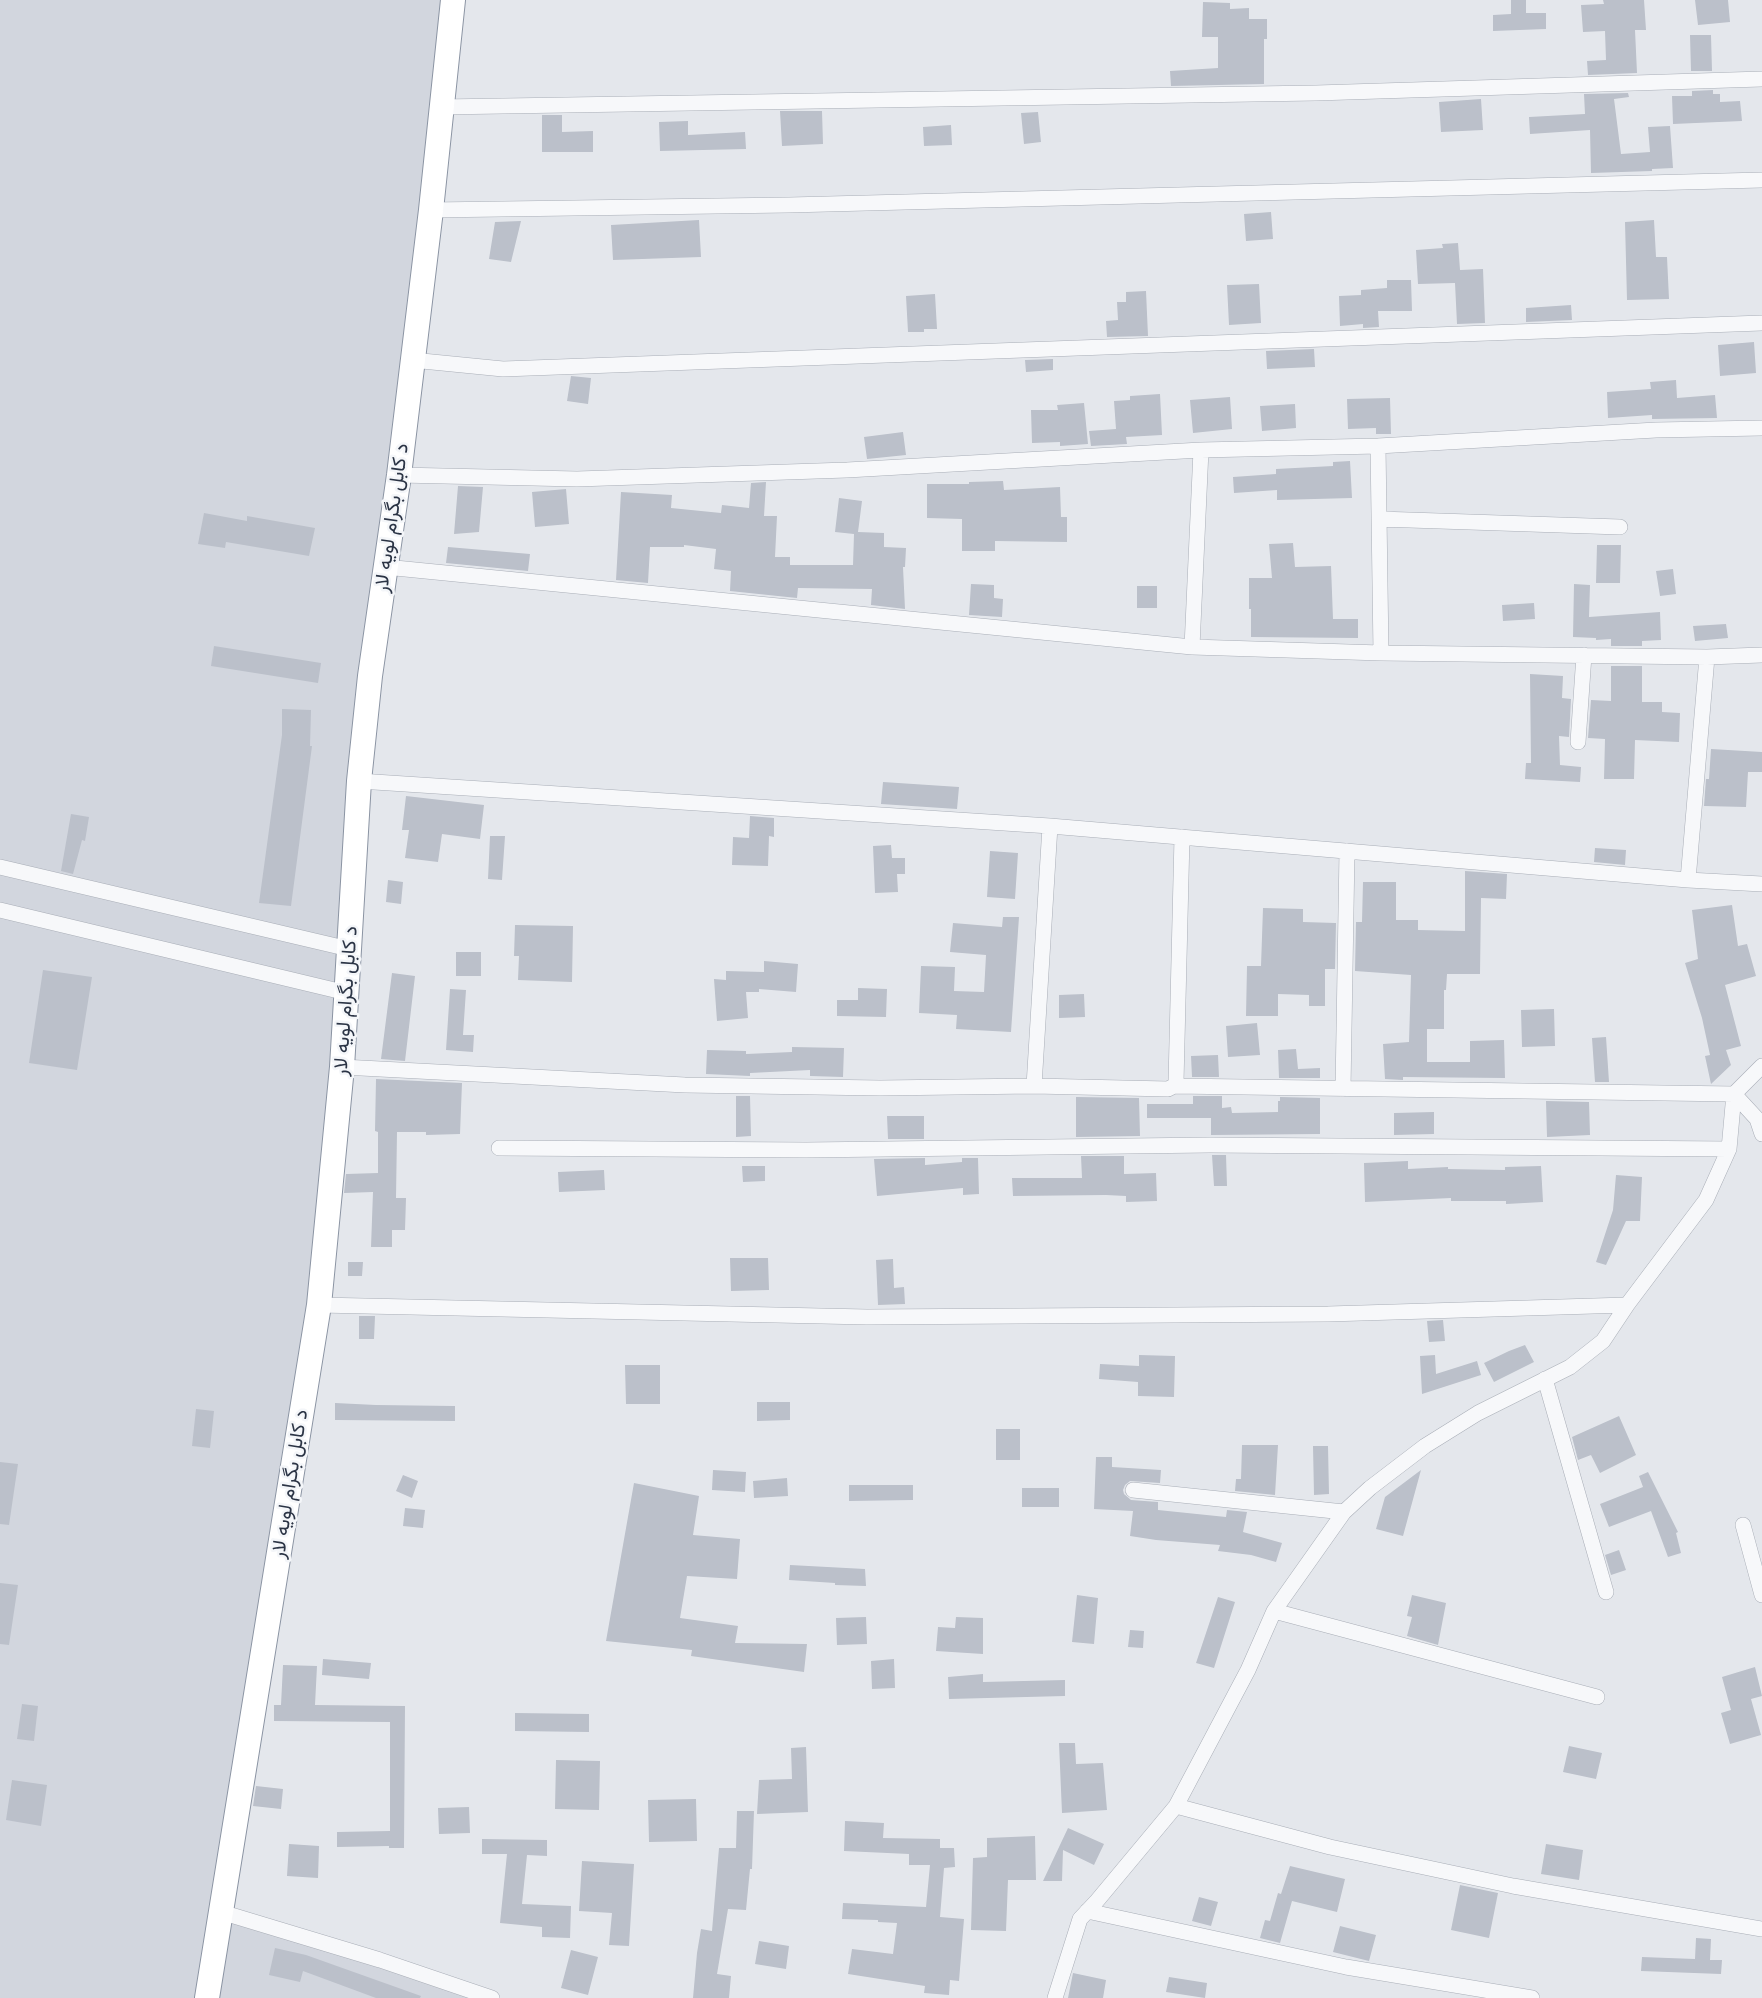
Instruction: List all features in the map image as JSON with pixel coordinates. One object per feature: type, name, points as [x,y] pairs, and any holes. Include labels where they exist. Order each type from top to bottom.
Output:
[{"type":"highway","name":"د کابل بگرام لویه لار","points":[[207,1998],[319,1305],[342,1067],[359,781],[370,676],[399,475],[431,210],[453,0]]},
{"type":"street","points":[[441,107],[1316,93],[1762,79]]},
{"type":"street","points":[[431,210],[789,205],[1762,180]]},
{"type":"street","points":[[412,360],[503,369],[1762,323]]},
{"type":"street","points":[[399,475],[577,479],[847,470],[1201,450],[1378,446],[1656,430],[1762,428]]},
{"type":"street","points":[[1378,446],[1381,652]]},
{"type":"street","points":[[1192,647],[1201,450]]},
{"type":"street","points":[[1379,519],[1620,526]]},
{"type":"street","points":[[385,567],[1192,647],[1381,652],[1762,656]]},
{"type":"street","points":[[1578,742],[1584,655]]},
{"type":"street","points":[[1688,880],[1707,657]]},
{"type":"street","points":[[359,781],[1050,826],[1688,880],[1762,884]]},
{"type":"street","points":[[1034,1086],[1050,826]]},
{"type":"street","points":[[1174,1086],[1177,1071],[1182,837]]},
{"type":"street","points":[[1343,1089],[1347,851]]},
{"type":"street","points":[[0,867],[349,949]]},
{"type":"street","points":[[0,910],[346,993]]},
{"type":"street","points":[[1055,1998],[1080,1918],[1176,1806],[1248,1670],[1274,1611],[1344,1512],[1370,1488],[1425,1446],[1478,1413],[1586,1356],[1603,1341],[1627,1305],[1706,1200],[1729,1149],[1734,1094],[1762,1066]]},
{"type":"street","points":[[342,1067],[685,1085],[880,1088],[1034,1086],[1168,1089],[1174,1086],[1734,1094],[1757,1119],[1762,1134]]},
{"type":"street","points":[[500,1148],[818,1150],[1210,1145],[1729,1149]]},
{"type":"street","points":[[319,1305],[891,1317],[1328,1314],[1627,1305]]},
{"type":"street","points":[[1545,1379],[1606,1592]]},
{"type":"street","points":[[1133,1490],[1344,1512]]},
{"type":"street","points":[[1743,1525],[1762,1595]]},
{"type":"street","points":[[1274,1611],[1597,1698]]},
{"type":"street","points":[[1176,1806],[1330,1847],[1467,1876],[1762,1929]]},
{"type":"street","points":[[1087,1911],[1346,1967],[1532,1998]]},
{"type":"street","points":[[221,1912],[380,1960],[492,1998]]},
{"type":"shaded area","points":[[0,0],[453,0],[412,360],[342,1067],[221,1911],[492,1998],[0,1998]]},
{"type":"building","points":[[1511,0],[1526,0],[1526,13],[1546,13],[1546,29],[1493,31],[1493,15],[1511,14]]},
{"type":"building","points":[[1603,0],[1644,0],[1646,30],[1635,30],[1637,73],[1588,75],[1587,61],[1606,60],[1605,31],[1583,32],[1581,5],[1604,4]]},
{"type":"building","points":[[1695,0],[1728,0],[1730,22],[1698,25]]},
{"type":"building","points":[[1203,2],[1230,3],[1230,9],[1249,8],[1249,19],[1267,19],[1267,39],[1264,39],[1264,84],[1171,86],[1170,71],[1218,68],[1218,37],[1202,37]]},
{"type":"building","points":[[1690,35],[1711,35],[1712,71],[1691,71]]},
{"type":"building","points":[[1713,90],[1713,94],[1720,94],[1720,102],[1740,101],[1742,121],[1673,124],[1672,96],[1692,96],[1692,91]]},
{"type":"building","points":[[1628,93],[1629,97],[1614,99],[1621,154],[1650,152],[1648,127],[1670,126],[1673,168],[1591,173],[1590,130],[1530,134],[1529,117],[1585,114],[1584,94]]},
{"type":"building","points":[[1481,99],[1483,130],[1441,132],[1439,102]]},
{"type":"building","points":[[780,111],[822,111],[823,144],[782,146]]},
{"type":"building","points":[[1038,112],[1041,142],[1024,144],[1021,113]]},
{"type":"building","points":[[542,115],[562,115],[562,132],[593,131],[593,152],[542,152]]},
{"type":"building","points":[[688,121],[688,135],[745,132],[746,149],[660,151],[659,122]]},
{"type":"building","points":[[951,125],[952,145],[924,146],[923,127]]},
{"type":"building","points":[[1271,212],[1273,239],[1246,241],[1244,214]]},
{"type":"building","points":[[699,220],[701,257],[613,260],[611,225]]},
{"type":"building","points":[[1654,220],[1656,257],[1667,257],[1669,299],[1627,300],[1625,222]]},
{"type":"building","points":[[521,221],[511,262],[489,259],[495,222]]},
{"type":"building","points":[[1458,243],[1460,270],[1483,269],[1485,323],[1457,324],[1455,283],[1418,284],[1416,250],[1443,248],[1442,244]]},
{"type":"building","points":[[1387,280],[1411,280],[1412,311],[1378,311],[1379,327],[1363,328],[1363,324],[1340,326],[1339,296],[1361,295],[1361,290],[1387,288]]},
{"type":"building","points":[[1259,284],[1261,323],[1229,325],[1227,285]]},
{"type":"building","points":[[1146,291],[1148,336],[1107,337],[1106,321],[1118,320],[1117,302],[1126,302],[1126,292]]},
{"type":"building","points":[[935,294],[937,329],[908,332],[906,296]]},
{"type":"building","points":[[1571,305],[1572,320],[1526,322],[1526,308]]},
{"type":"building","points":[[1754,342],[1756,373],[1720,376],[1718,345]]},
{"type":"building","points":[[1314,349],[1315,367],[1267,369],[1266,351]]},
{"type":"building","points":[[1053,359],[1053,370],[1026,372],[1025,360]]},
{"type":"building","points":[[571,376],[591,378],[588,404],[567,401]]},
{"type":"building","points":[[1676,380],[1677,398],[1715,395],[1717,418],[1652,419],[1652,415],[1608,418],[1607,392],[1651,389],[1650,382]]},
{"type":"building","points":[[1160,394],[1162,435],[1126,437],[1127,444],[1091,446],[1089,431],[1116,429],[1114,401],[1130,400],[1130,396]]},
{"type":"building","points":[[1230,397],[1232,429],[1193,433],[1190,400]]},
{"type":"building","points":[[1390,398],[1391,434],[1376,434],[1376,428],[1348,429],[1347,399]]},
{"type":"building","points":[[1084,403],[1088,444],[1060,446],[1060,442],[1032,443],[1031,410],[1058,410],[1057,405]]},
{"type":"building","points":[[1295,404],[1296,428],[1262,431],[1260,406]]},
{"type":"building","points":[[903,432],[906,455],[867,459],[864,437]]},
{"type":"building","points":[[1350,461],[1352,498],[1277,500],[1277,490],[1234,493],[1233,477],[1276,474],[1276,469],[1333,466],[1333,462]]},
{"type":"building","points":[[1003,481],[1004,490],[1060,487],[1061,517],[1067,517],[1067,542],[995,541],[995,551],[962,551],[962,519],[927,518],[927,484]]},
{"type":"building","points":[[766,482],[764,516],[777,516],[775,557],[790,557],[790,565],[853,565],[854,534],[835,532],[839,498],[862,501],[858,532],[884,533],[884,547],[906,548],[905,567],[903,567],[905,609],[871,605],[872,589],[798,588],[797,598],[730,591],[731,571],[714,569],[716,549],[684,545],[684,547],[650,547],[648,583],[616,580],[621,492],[672,495],[671,508],[721,513],[722,505],[749,508],[751,483]]},
{"type":"building","points":[[458,486],[483,487],[479,532],[454,534]]},
{"type":"building","points":[[566,489],[569,524],[535,527],[532,492]]},
{"type":"building","points":[[204,513],[247,521],[247,516],[315,528],[309,556],[226,542],[225,548],[198,544]]},
{"type":"building","points":[[1293,543],[1295,567],[1331,566],[1333,619],[1358,619],[1358,638],[1251,637],[1249,578],[1272,578],[1269,544]]},
{"type":"building","points":[[1597,545],[1621,545],[1620,583],[1596,583]]},
{"type":"building","points":[[448,547],[530,554],[528,571],[446,563]]},
{"type":"building","points":[[1673,569],[1676,594],[1660,596],[1656,571]]},
{"type":"building","points":[[971,584],[994,585],[994,598],[1003,599],[1002,617],[969,615]]},
{"type":"building","points":[[1574,584],[1590,585],[1589,617],[1660,612],[1661,640],[1642,641],[1642,646],[1611,646],[1611,639],[1573,637]]},
{"type":"building","points":[[1137,586],[1157,586],[1157,608],[1137,608]]},
{"type":"building","points":[[1534,603],[1535,619],[1503,621],[1502,605]]},
{"type":"building","points":[[1726,624],[1728,638],[1695,641],[1693,626]]},
{"type":"building","points":[[214,646],[321,663],[318,683],[211,666]]},
{"type":"building","points":[[1611,666],[1642,666],[1642,702],[1662,702],[1662,712],[1680,713],[1679,742],[1635,740],[1634,779],[1604,779],[1605,739],[1588,738],[1591,700],[1611,701]]},
{"type":"building","points":[[1530,674],[1563,676],[1562,698],[1571,699],[1569,737],[1559,736],[1560,765],[1581,767],[1580,782],[1525,779],[1526,763],[1531,763]]},
{"type":"building","points":[[282,709],[311,710],[310,746],[312,746],[291,906],[259,903],[282,735]]},
{"type":"building","points":[[1711,749],[1762,752],[1762,772],[1748,772],[1746,807],[1704,806]]},
{"type":"building","points":[[883,782],[959,787],[957,809],[881,804]]},
{"type":"building","points":[[406,796],[484,805],[480,839],[442,834],[438,862],[405,858],[409,830],[402,830]]},
{"type":"building","points":[[71,814],[89,817],[85,841],[82,840],[73,874],[61,871]]},
{"type":"building","points":[[750,816],[774,818],[774,837],[769,836],[768,866],[732,865],[733,837],[749,838]]},
{"type":"building","points":[[490,836],[505,836],[502,880],[488,879]]},
{"type":"building","points":[[891,845],[892,858],[905,858],[905,874],[897,874],[898,892],[875,893],[873,846]]},
{"type":"building","points":[[1595,848],[1626,850],[1625,865],[1594,862]]},
{"type":"building","points":[[990,851],[1018,853],[1015,899],[987,897]]},
{"type":"building","points":[[1465,871],[1507,874],[1506,899],[1481,898],[1480,974],[1447,974],[1446,990],[1444,990],[1444,1029],[1427,1029],[1427,1062],[1470,1062],[1470,1041],[1504,1040],[1505,1078],[1403,1077],[1403,1080],[1385,1079],[1383,1044],[1409,1042],[1411,975],[1355,971],[1356,922],[1362,922],[1363,882],[1396,882],[1396,920],[1418,920],[1418,930],[1465,931]]},
{"type":"building","points":[[388,880],[403,882],[401,904],[386,902]]},
{"type":"building","points":[[1732,905],[1738,946],[1747,944],[1756,976],[1725,985],[1741,1046],[1726,1050],[1731,1065],[1711,1084],[1705,1056],[1710,1055],[1702,1018],[1685,963],[1698,959],[1692,910]]},
{"type":"building","points":[[1263,908],[1303,909],[1303,922],[1336,923],[1335,969],[1325,969],[1325,1006],[1309,1006],[1309,995],[1278,994],[1278,1016],[1246,1016],[1247,966],[1261,966]]},
{"type":"building","points":[[1003,917],[1019,917],[1011,1032],[956,1029],[957,1015],[919,1013],[921,966],[955,967],[954,991],[984,992],[986,955],[950,952],[953,923],[1002,927]]},
{"type":"building","points":[[515,925],[573,926],[572,982],[518,980],[519,956],[514,956]]},
{"type":"building","points":[[456,952],[481,952],[481,976],[456,976]]},
{"type":"building","points":[[764,961],[798,964],[796,992],[759,989],[759,992],[746,992],[748,1018],[717,1021],[714,979],[726,980],[726,971],[764,972]]},
{"type":"building","points":[[43,970],[92,977],[77,1070],[29,1063]]},
{"type":"building","points":[[392,973],[415,976],[405,1061],[381,1059]]},
{"type":"building","points":[[858,988],[887,989],[886,1017],[837,1016],[837,1000],[858,1000]]},
{"type":"building","points":[[450,989],[466,990],[463,1035],[474,1035],[473,1052],[446,1050]]},
{"type":"building","points":[[1084,994],[1085,1017],[1059,1018],[1059,995]]},
{"type":"building","points":[[1554,1009],[1555,1046],[1522,1047],[1521,1010]]},
{"type":"building","points":[[1257,1023],[1260,1055],[1228,1057],[1226,1026]]},
{"type":"building","points":[[1606,1037],[1609,1082],[1595,1082],[1592,1038]]},
{"type":"building","points":[[792,1047],[844,1048],[843,1077],[810,1076],[810,1070],[750,1073],[750,1076],[706,1074],[707,1050],[746,1051],[746,1054],[792,1052]]},
{"type":"building","points":[[1296,1049],[1298,1069],[1320,1068],[1320,1078],[1279,1078],[1278,1050]]},
{"type":"building","points":[[1218,1055],[1219,1077],[1192,1077],[1191,1056]]},
{"type":"building","points":[[376,1079],[462,1083],[460,1134],[426,1135],[426,1132],[397,1132],[396,1198],[406,1198],[405,1230],[392,1230],[392,1247],[371,1247],[373,1192],[344,1193],[346,1174],[378,1173],[378,1132],[375,1131]]},
{"type":"building","points":[[736,1096],[750,1096],[751,1136],[736,1137]]},
{"type":"building","points":[[1193,1096],[1222,1096],[1222,1108],[1231,1107],[1232,1113],[1278,1112],[1280,1097],[1320,1098],[1320,1134],[1211,1135],[1211,1118],[1147,1118],[1147,1104],[1193,1104]]},
{"type":"building","points":[[1076,1097],[1139,1098],[1140,1136],[1076,1137]]},
{"type":"building","points":[[1546,1101],[1589,1102],[1590,1135],[1547,1137]]},
{"type":"building","points":[[1434,1112],[1434,1134],[1394,1135],[1394,1113]]},
{"type":"building","points":[[887,1116],[924,1116],[924,1139],[888,1139]]},
{"type":"building","points":[[1212,1155],[1226,1155],[1227,1186],[1214,1186]]},
{"type":"building","points":[[1081,1156],[1124,1156],[1124,1174],[1156,1173],[1157,1201],[1126,1202],[1126,1196],[1106,1195],[1013,1196],[1012,1178],[1082,1178]]},
{"type":"building","points":[[925,1158],[925,1165],[962,1162],[962,1158],[978,1158],[979,1194],[963,1195],[963,1188],[877,1196],[874,1159]]},
{"type":"building","points":[[1408,1161],[1408,1169],[1448,1167],[1448,1169],[1505,1170],[1505,1167],[1541,1166],[1543,1202],[1506,1204],[1506,1201],[1451,1201],[1451,1198],[1365,1202],[1364,1163]]},
{"type":"building","points":[[742,1166],[765,1166],[765,1181],[743,1182]]},
{"type":"building","points":[[604,1170],[605,1190],[559,1192],[558,1172]]},
{"type":"building","points":[[1616,1175],[1642,1177],[1640,1221],[1626,1221],[1606,1265],[1596,1262],[1613,1210]]},
{"type":"building","points":[[730,1258],[768,1258],[769,1290],[731,1291]]},
{"type":"building","points":[[893,1259],[894,1288],[904,1287],[905,1304],[878,1305],[876,1260]]},
{"type":"building","points":[[348,1262],[363,1262],[362,1276],[348,1276]]},
{"type":"building","points":[[359,1316],[375,1316],[374,1339],[359,1339]]},
{"type":"building","points":[[1443,1320],[1445,1341],[1429,1342],[1427,1321]]},
{"type":"building","points":[[1525,1345],[1534,1362],[1494,1382],[1484,1363]]},
{"type":"building","points":[[1139,1355],[1175,1356],[1174,1397],[1138,1396],[1138,1382],[1099,1379],[1100,1364],[1139,1366]]},
{"type":"building","points":[[1435,1355],[1436,1374],[1477,1361],[1481,1375],[1422,1394],[1420,1356]]},
{"type":"building","points":[[625,1365],[660,1365],[660,1404],[626,1404]]},
{"type":"building","points":[[757,1402],[790,1402],[790,1420],[757,1421]]},
{"type":"building","points":[[335,1403],[455,1406],[455,1421],[335,1420]]},
{"type":"building","points":[[196,1409],[214,1411],[210,1448],[192,1446]]},
{"type":"building","points":[[1619,1416],[1636,1455],[1600,1473],[1591,1455],[1578,1460],[1572,1437]]},
{"type":"building","points":[[996,1429],[1020,1429],[1020,1460],[996,1460]]},
{"type":"building","points":[[1242,1445],[1278,1445],[1275,1495],[1235,1491],[1236,1479],[1241,1479]]},
{"type":"building","points":[[1313,1446],[1328,1446],[1329,1494],[1314,1495]]},
{"type":"building","points":[[1096,1457],[1112,1457],[1112,1467],[1161,1470],[1160,1483],[1130,1481],[1123,1490],[1131,1500],[1158,1502],[1158,1510],[1226,1517],[1227,1510],[1247,1512],[1243,1532],[1282,1543],[1276,1562],[1251,1555],[1218,1551],[1220,1545],[1130,1536],[1133,1511],[1094,1509]]},
{"type":"building","points":[[0,1462],[18,1464],[9,1525],[0,1524]]},
{"type":"building","points":[[713,1470],[746,1472],[745,1492],[712,1490]]},
{"type":"building","points":[[1421,1470],[1403,1536],[1376,1529],[1385,1497]]},
{"type":"building","points":[[1648,1472],[1678,1532],[1676,1533],[1681,1553],[1668,1557],[1651,1511],[1609,1527],[1600,1504],[1643,1487],[1639,1476]]},
{"type":"building","points":[[403,1475],[418,1481],[412,1498],[396,1491]]},
{"type":"building","points":[[787,1478],[788,1496],[754,1498],[753,1481]]},
{"type":"building","points":[[634,1483],[699,1496],[693,1535],[740,1539],[737,1579],[687,1576],[680,1618],[738,1626],[735,1643],[807,1644],[804,1672],[691,1656],[692,1650],[606,1641]]},
{"type":"building","points":[[849,1485],[913,1485],[913,1500],[849,1501]]},
{"type":"building","points":[[1022,1488],[1059,1488],[1059,1507],[1022,1507]]},
{"type":"building","points":[[405,1508],[425,1510],[423,1528],[403,1526]]},
{"type":"building","points":[[1619,1550],[1626,1570],[1611,1575],[1605,1555]]},
{"type":"building","points":[[790,1565],[865,1569],[866,1586],[789,1580]]},
{"type":"building","points":[[0,1583],[18,1585],[9,1645],[0,1644]]},
{"type":"building","points":[[1077,1595],[1098,1598],[1094,1644],[1072,1642]]},
{"type":"building","points":[[1412,1595],[1446,1603],[1438,1645],[1407,1636],[1412,1617],[1407,1616]]},
{"type":"building","points":[[1218,1597],[1235,1602],[1214,1668],[1196,1663]]},
{"type":"building","points":[[866,1617],[867,1644],[837,1645],[836,1618]]},
{"type":"building","points":[[956,1617],[983,1618],[983,1654],[936,1651],[938,1627],[955,1628]]},
{"type":"building","points":[[1130,1630],[1144,1631],[1143,1648],[1128,1647]]},
{"type":"building","points":[[323,1659],[371,1663],[369,1679],[322,1675]]},
{"type":"building","points":[[894,1659],[895,1688],[872,1689],[871,1661]]},
{"type":"building","points":[[283,1665],[317,1666],[315,1705],[405,1706],[404,1848],[337,1847],[337,1832],[390,1831],[390,1722],[274,1721],[274,1705],[281,1705]]},
{"type":"building","points":[[1755,1667],[1762,1696],[1751,1699],[1761,1735],[1730,1744],[1721,1713],[1731,1710],[1722,1677]]},
{"type":"building","points":[[983,1674],[983,1682],[1065,1680],[1065,1696],[949,1699],[948,1677]]},
{"type":"building","points":[[22,1704],[38,1706],[34,1741],[17,1739]]},
{"type":"building","points":[[515,1713],[589,1714],[589,1732],[515,1731]]},
{"type":"building","points":[[1059,1743],[1075,1743],[1076,1764],[1103,1763],[1107,1810],[1062,1813]]},
{"type":"building","points":[[1569,1746],[1602,1753],[1596,1779],[1563,1772]]},
{"type":"building","points":[[806,1747],[808,1812],[757,1814],[759,1780],[792,1779],[791,1748]]},
{"type":"building","points":[[556,1760],[600,1761],[599,1810],[555,1809]]},
{"type":"building","points":[[12,1780],[47,1785],[41,1826],[6,1820]]},
{"type":"building","points":[[256,1786],[283,1789],[281,1809],[253,1806]]},
{"type":"building","points":[[696,1799],[697,1841],[649,1842],[648,1800]]},
{"type":"building","points":[[469,1807],[470,1833],[439,1834],[438,1808]]},
{"type":"building","points":[[737,1811],[754,1811],[752,1869],[750,1869],[746,1910],[728,1909],[717,1974],[731,1976],[729,1998],[693,1998],[701,1929],[712,1931],[719,1848],[736,1848]]},
{"type":"building","points":[[845,1821],[884,1823],[883,1838],[940,1839],[940,1848],[954,1848],[955,1867],[944,1868],[940,1917],[964,1919],[959,1981],[950,1980],[949,1995],[924,1993],[925,1986],[848,1974],[852,1949],[893,1954],[897,1923],[842,1919],[843,1903],[926,1907],[930,1865],[909,1865],[909,1854],[844,1851]]},
{"type":"building","points":[[1068,1828],[1104,1844],[1094,1865],[1063,1850],[1062,1881],[1043,1881]]},
{"type":"building","points":[[1035,1836],[1036,1880],[1008,1880],[1006,1931],[971,1930],[973,1858],[987,1857],[987,1838]]},
{"type":"building","points":[[482,1839],[547,1840],[547,1856],[527,1855],[522,1904],[571,1906],[570,1938],[542,1937],[542,1927],[500,1923],[507,1854],[482,1854]]},
{"type":"building","points":[[289,1844],[319,1846],[318,1878],[287,1876]]},
{"type":"building","points":[[1546,1844],[1583,1850],[1579,1880],[1541,1874]]},
{"type":"building","points":[[582,1861],[634,1864],[629,1946],[609,1945],[612,1913],[579,1911]]},
{"type":"building","points":[[1290,1866],[1345,1879],[1337,1912],[1292,1901],[1280,1943],[1260,1938],[1265,1920],[1270,1921],[1278,1893],[1281,1894]]},
{"type":"building","points":[[1460,1885],[1498,1893],[1489,1938],[1451,1930]]},
{"type":"building","points":[[1199,1897],[1218,1902],[1211,1926],[1192,1921]]},
{"type":"building","points":[[1340,1926],[1376,1935],[1369,1961],[1333,1952]]},
{"type":"building","points":[[1696,1938],[1711,1939],[1710,1960],[1722,1960],[1721,1974],[1641,1971],[1642,1957],[1695,1959]]},
{"type":"building","points":[[759,1941],[789,1946],[786,1969],[755,1964]]},
{"type":"building","points":[[275,1948],[306,1955],[421,1996],[420,1998],[376,1998],[303,1971],[300,1982],[269,1975]]},
{"type":"building","points":[[571,1950],[598,1957],[588,1995],[561,1988]]},
{"type":"building","points":[[1073,1973],[1106,1980],[1103,1998],[1068,1998]]},
{"type":"building","points":[[1169,1977],[1207,1983],[1205,1998],[1166,1992]]}]
